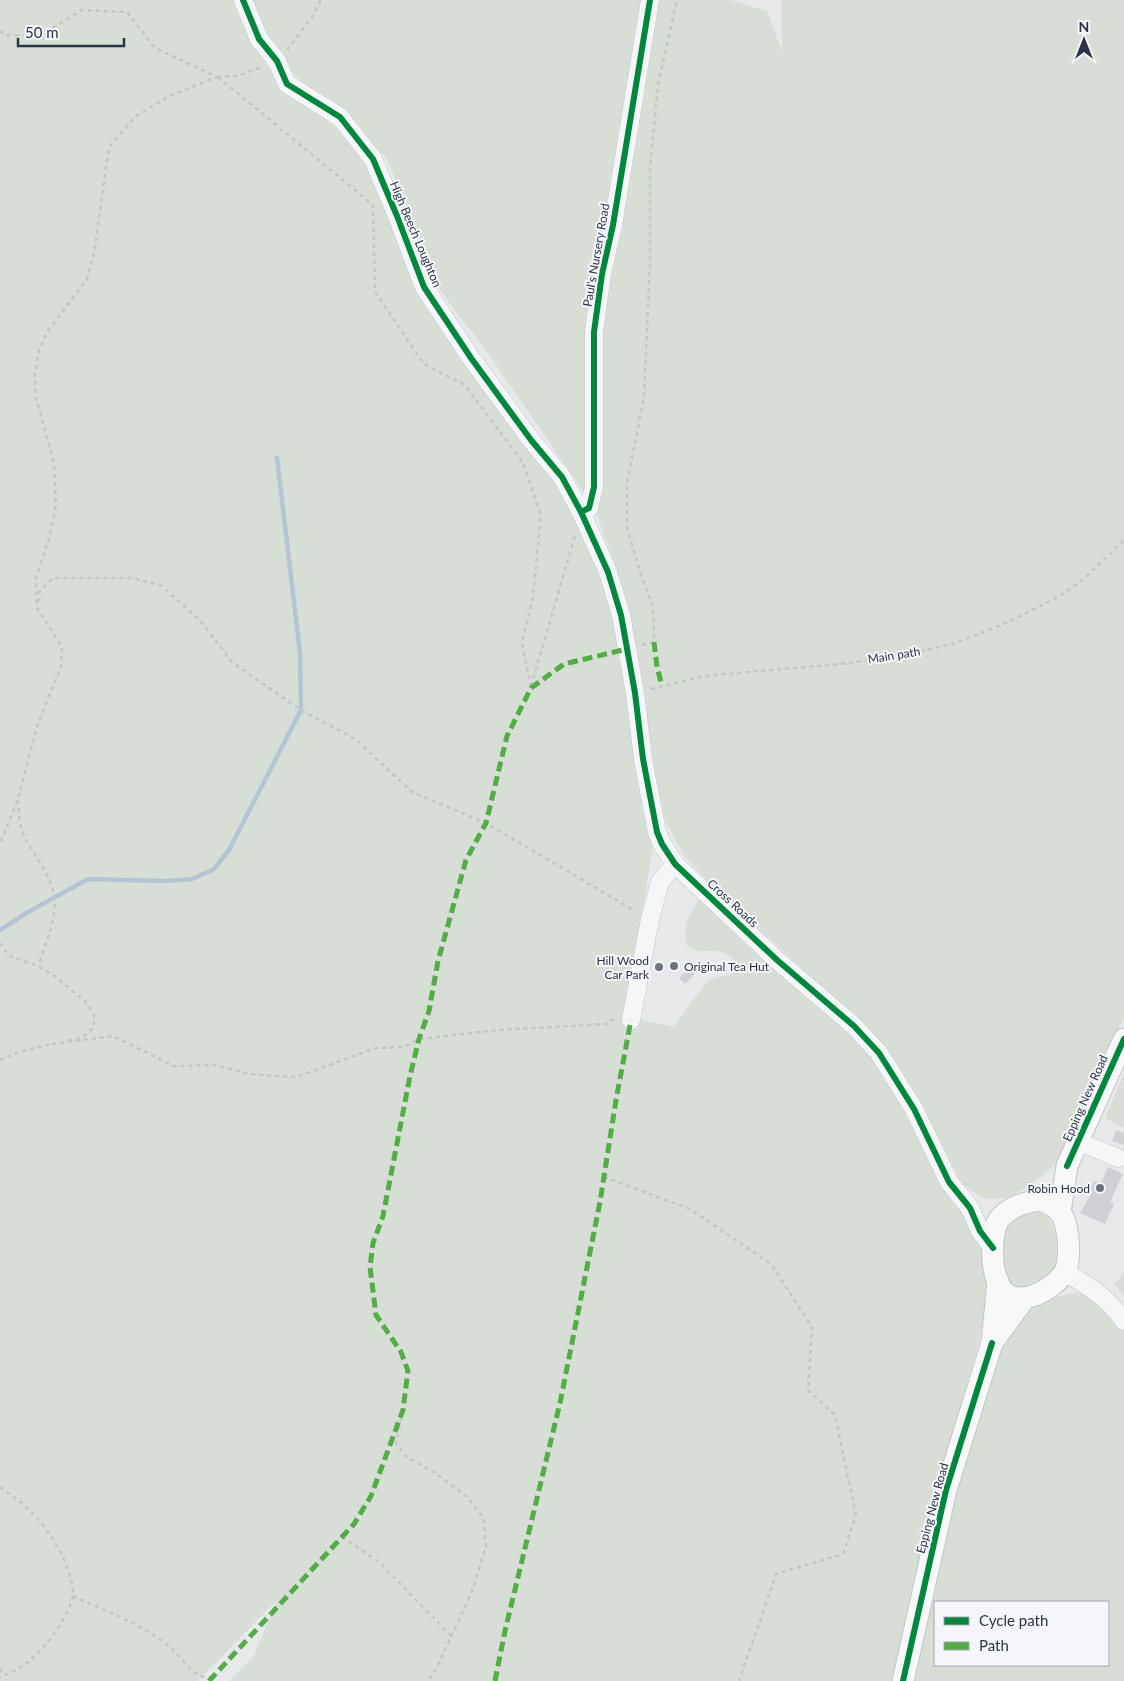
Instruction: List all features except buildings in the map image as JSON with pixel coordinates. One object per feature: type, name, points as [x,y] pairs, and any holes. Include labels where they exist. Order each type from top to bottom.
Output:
[{"type":"main road","name":"Epping New Road","points":[[1060,1212],[1067,1166],[1124,1039]]},
{"type":"main road","name":"Epping New Road","points":[[1028,1202],[1046,1188],[1067,1166]]},
{"type":"main road","points":[[1039,1200],[1049,1202],[1060,1212],[1067,1230],[1068,1254],[1065,1272],[1045,1291],[1025,1298],[1007,1295],[1000,1287],[993,1248],[995,1228],[1001,1217],[1028,1202],[1039,1200]]},
{"type":"main road","name":"Epping New Road","points":[[903,1681],[946,1490],[992,1343],[998,1281]]},
{"type":"main road","name":"Epping New Road","points":[[992,1343],[1025,1298]]},
{"type":"street","name":"High Beech Loughton","points":[[243,0],[259,39],[276,61],[287,84],[340,118],[372,159],[397,216],[424,287],[471,358],[520,425],[562,477],[582,512]]},
{"type":"street","name":"Paul's Nursery Road","points":[[582,512],[589,508],[594,487],[594,332],[602,274],[613,225],[650,0]]},
{"type":"street","name":"Cross Roads","points":[[582,512],[608,572],[621,615],[635,693],[642,759],[657,832],[662,844],[675,864],[777,960],[854,1026],[880,1054],[914,1109],[949,1182],[970,1208],[980,1231],[993,1248]]},
{"type":"street","points":[[632,1014],[650,919],[660,882],[675,864]]},
{"type":"street","points":[[1077,1141],[1118,1158]]},
{"type":"street","points":[[970,1208],[990,1215],[1006,1213]]},
{"type":"street","points":[[1065,1272],[1097,1292],[1118,1313],[1124,1322]]},
{"type":"path","points":[[0,844],[18,799],[38,723],[61,668],[62,647],[37,608],[36,579],[50,538],[56,505],[54,463],[35,395],[35,373],[39,350],[47,332],[87,279],[94,253],[109,147],[135,116],[169,96],[217,77],[238,76],[276,61],[292,45],[321,0]]},
{"type":"path","points":[[654,642],[653,607],[640,572],[627,527],[627,483],[644,398],[647,342],[650,168],[658,85],[677,0]]},
{"type":"path","points":[[0,31],[6,35],[39,36],[82,10],[126,12],[155,48],[217,77],[373,205],[376,292],[424,364],[465,385],[523,463],[541,515],[533,596],[522,643],[531,688],[582,512]]},
{"type":"path","points":[[37,608],[40,591],[53,578],[132,578],[160,585],[199,619],[232,662],[301,710],[355,739],[412,792],[486,824],[650,919]]},
{"type":"path","points":[[18,799],[19,820],[24,837],[46,870],[54,898],[53,918],[38,966]]},
{"type":"path","points":[[0,943],[10,956],[38,966],[53,974],[85,1001],[94,1015],[94,1027],[83,1037],[19,1052],[0,1060]]},
{"type":"path","points":[[52,1044],[113,1036],[174,1066],[216,1065],[249,1074],[296,1077],[376,1048],[404,1047],[419,1039],[498,1030],[606,1024],[632,1014]]},
{"type":"path","points":[[604,1176],[690,1209],[771,1264],[812,1327],[808,1390],[835,1415],[856,1515],[843,1554],[776,1574],[739,1681]]},
{"type":"path","points":[[403,1410],[396,1444],[408,1458],[434,1472],[466,1496],[483,1517],[486,1546],[471,1594],[436,1669],[428,1681]]},
{"type":"path","points":[[0,1486],[29,1509],[49,1532],[70,1573],[74,1596],[60,1626],[36,1656],[22,1668],[0,1678]]},
{"type":"path","points":[[342,1537],[379,1562],[451,1636]]},
{"type":"path","points":[[74,1596],[141,1628],[170,1647],[196,1674],[205,1678],[212,1678]]},
{"type":"path","points":[[0,1669],[4,1676]]},
{"type":"shaded area","points":[[0,0],[233,0],[240,19],[254,46],[271,71],[311,108],[344,134],[366,158],[410,263],[563,485],[601,572],[616,630],[652,834],[652,853],[625,1018],[674,1027],[708,982],[735,972],[738,965],[724,953],[699,951],[687,946],[686,926],[693,909],[701,897],[854,1034],[885,1074],[980,1241],[987,1260],[989,1289],[979,1343],[947,1450],[894,1681],[230,1681],[254,1656],[277,1600],[198,1681],[0,1681]]},
{"type":"shaded area","points":[[248,0],[730,0],[767,11],[782,52],[782,0],[1124,0],[1124,1018],[1055,1164],[1035,1182],[1010,1197],[993,1199],[981,1197],[961,1183],[941,1142],[902,1073],[865,1026],[723,896],[684,856],[666,822],[654,782],[629,612],[613,559],[594,507],[483,346],[452,307],[422,262],[408,209],[387,159],[356,125],[319,98],[279,60]]},
{"type":"shaded area","points":[[1124,1074],[1124,1128],[1105,1118]]},
{"type":"shaded area","points":[[1033,1211],[1045,1215],[1053,1225],[1057,1257],[1050,1278],[1022,1293],[1007,1281],[1001,1249],[1002,1233],[1012,1218]]},
{"type":"shaded area","points":[[1124,1271],[1124,1296],[1115,1284]]},
{"type":"shaded area","points":[[1076,1293],[1096,1297],[1124,1321],[1124,1681],[911,1681],[955,1498],[1004,1335],[1017,1315],[1049,1299]]},
{"type":"waterway","points":[[0,930],[28,912],[88,879],[166,881],[192,879],[214,869],[229,850],[301,710],[300,653],[277,458]]},
{"type":"marked path","points":[[654,642],[657,667],[662,686]]},
{"type":"marked path","points":[[209,1681],[354,1524],[371,1496],[403,1410],[408,1371],[401,1352],[376,1315],[370,1267],[373,1243],[383,1216],[410,1076],[419,1039],[429,1011],[438,961],[466,860],[486,823],[507,736],[531,688],[564,664],[627,649]]},
{"type":"marked path","points":[[495,1681],[505,1631],[560,1403],[600,1202],[631,1020]]},
{"type":"cycle path","points":[[243,0],[259,39],[277,61],[287,84],[340,117],[373,159],[424,287],[471,358],[531,440],[562,477],[581,512],[608,572],[621,615],[635,693],[643,759],[657,832],[662,844],[675,864],[777,960],[854,1026],[879,1053],[914,1109],[949,1182],[970,1208],[980,1231],[993,1248]]},
{"type":"cycle path","points":[[581,512],[589,508],[594,487],[594,332],[602,274],[613,225],[650,0]]},
{"type":"cycle path","points":[[1067,1166],[1124,1039]]},
{"type":"cycle path","points":[[903,1681],[946,1490],[992,1343]]},
{"type":"place","name":"Original Tea Hut","points":[[674,966]]},
{"type":"place","name":"Hill Wood Car Park","points":[[659,967]]},
{"type":"place","name":"Robin Hood","points":[[1100,1188]]}]
